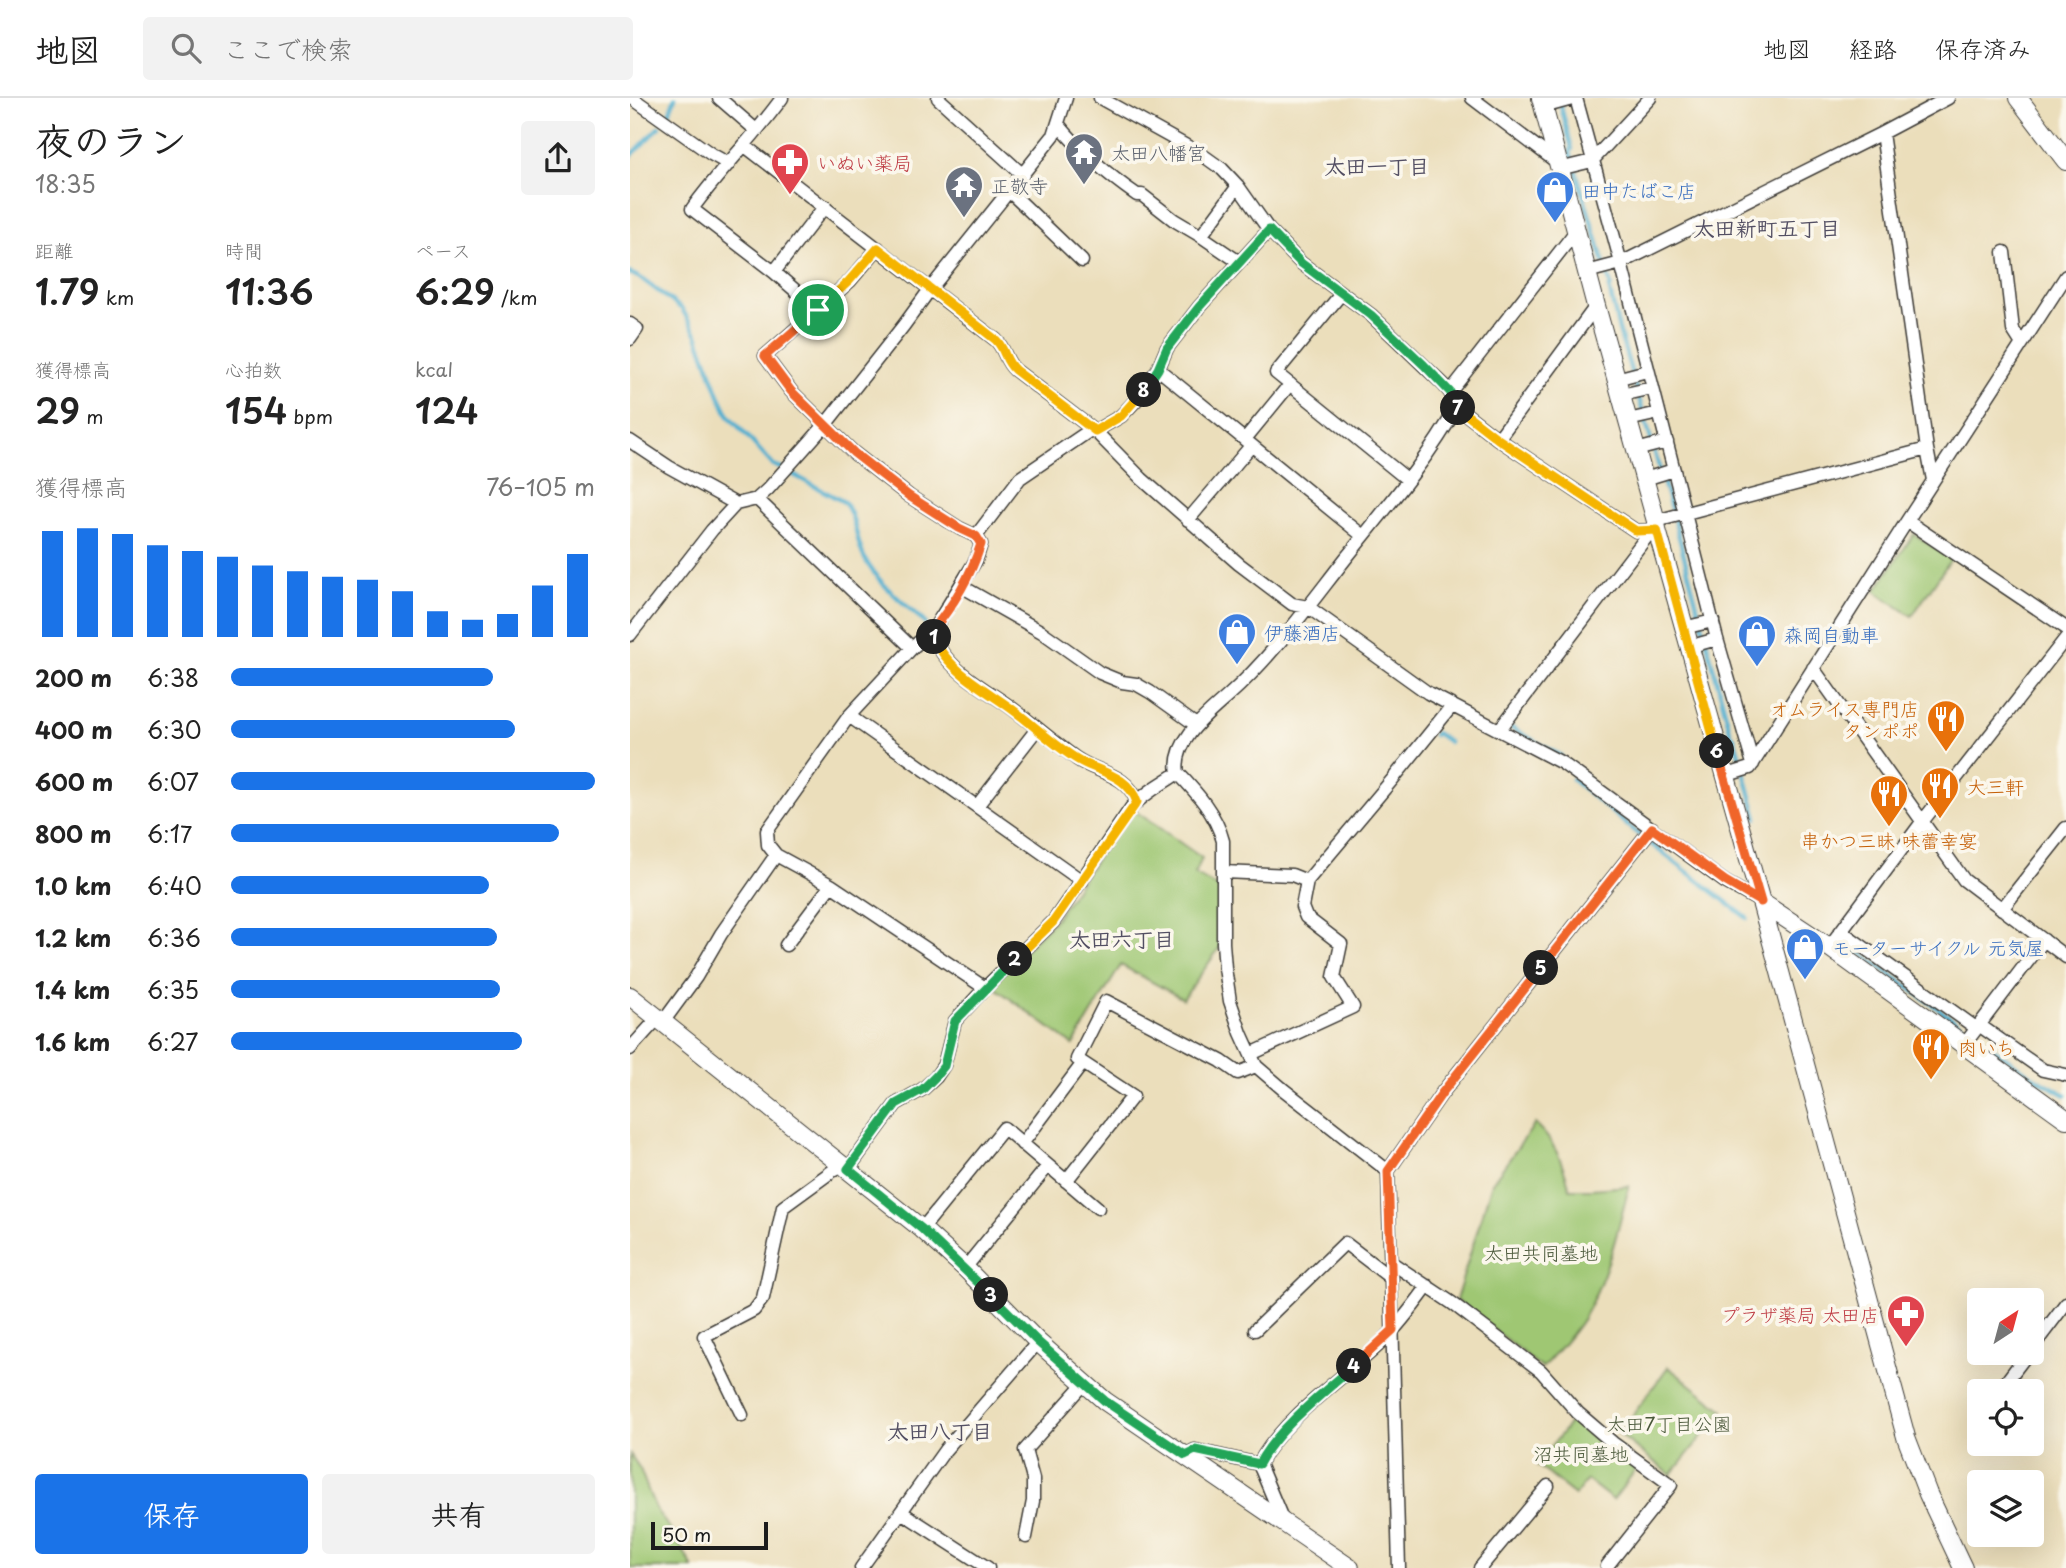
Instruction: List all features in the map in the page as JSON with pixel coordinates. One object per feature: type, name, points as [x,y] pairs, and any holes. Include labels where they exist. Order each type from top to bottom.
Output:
[{"type":"street","points":[[632,98],[710,155],[729,164]]},
{"type":"street","points":[[719,98],[756,130]]},
{"type":"street","points":[[782,98],[692,209],[774,272],[818,310]]},
{"type":"street","points":[[938,98],[1023,175]]},
{"type":"street","points":[[630,635],[712,530],[736,505],[757,499],[788,469],[825,425],[1054,135],[1066,98]]},
{"type":"street","points":[[1100,98],[1201,154],[1222,169],[1238,186],[1269,230],[1301,263],[1371,315],[1450,392],[1457,407],[1498,439],[1636,531],[1686,513],[1927,449]]},
{"type":"street","points":[[1472,98],[1562,166],[1592,161],[1650,98]]},
{"type":"street","points":[[1752,766],[1576,98],[1546,103],[1576,231],[1594,270],[1596,306],[1625,386],[1650,477],[1658,525],[1690,626],[1761,902],[1906,1437],[1928,1494],[1963,1568]]},
{"type":"street","points":[[1594,270],[1621,263],[1948,98]]},
{"type":"street","points":[[2018,98],[2066,161]]},
{"type":"street","points":[[1058,124],[1109,176],[1137,195],[1142,195],[1174,220],[1238,262]]},
{"type":"street","points":[[1882,133],[1933,480]]},
{"type":"street","points":[[744,146],[996,340],[1004,351],[1006,361],[1015,370],[1093,430],[1142,479],[1277,594],[1292,604],[1308,607],[1396,671],[1451,706],[1562,763],[1647,835],[1761,902],[1829,947],[2066,1119]]},
{"type":"street","points":[[1201,236],[1238,186]]},
{"type":"street","points":[[1009,191],[1082,261]]},
{"type":"street","points":[[774,272],[825,206]]},
{"type":"street","points":[[976,536],[1020,478],[1093,430],[1121,416],[1140,396],[1158,369],[1167,348],[1199,307],[1269,230]]},
{"type":"street","points":[[1450,392],[1576,231]]},
{"type":"street","points":[[878,248],[849,281],[765,356],[791,391],[854,453],[909,496],[976,536],[981,544],[976,560],[931,632],[912,648],[849,716],[767,831],[768,845],[776,855],[831,886],[985,988]]},
{"type":"street","points":[[2004,252],[2013,330],[2022,344]]},
{"type":"street","points":[[1730,774],[1752,766],[2066,276]]},
{"type":"street","points":[[1341,293],[1276,373],[1408,480]]},
{"type":"street","points":[[1498,439],[1596,306]]},
{"type":"street","points":[[630,324],[637,329],[630,339]]},
{"type":"street","points":[[1158,369],[1363,536]]},
{"type":"street","points":[[1625,386],[1647,371]]},
{"type":"street","points":[[1188,520],[1290,384]]},
{"type":"street","points":[[1625,386],[1653,388]]},
{"type":"street","points":[[1388,1171],[1284,1090],[1254,1060],[1241,1033],[1228,990],[1223,943],[1223,841],[1219,825],[1178,773],[1177,765],[1180,753],[1196,725],[1263,661],[1308,607],[1408,480],[1457,407]]},
{"type":"street","points":[[1634,419],[1659,413]]},
{"type":"street","points":[[630,441],[736,505]]},
{"type":"street","points":[[1642,448],[1667,442]]},
{"type":"street","points":[[1650,477],[1674,470]]},
{"type":"street","points":[[757,499],[912,648]]},
{"type":"street","points":[[1907,521],[2066,628]]},
{"type":"street","points":[[1500,729],[1658,525]]},
{"type":"street","points":[[961,586],[1042,632],[1100,673],[1122,682],[1136,684],[1150,692],[1196,725]]},
{"type":"street","points":[[1690,626],[1713,621]]},
{"type":"street","points":[[931,632],[944,655],[963,674],[1081,762],[1100,769],[1133,790],[1137,802]]},
{"type":"street","points":[[1829,947],[1922,822],[2066,638]]},
{"type":"street","points":[[1695,645],[1717,639]]},
{"type":"street","points":[[1813,668],[1964,880],[2066,957]]},
{"type":"street","points":[[1066,1181],[1133,1096],[1077,1059],[1106,1001],[1221,1061],[1238,1073],[1254,1060],[1353,1007],[1334,977],[1341,944],[1306,917],[1302,907],[1307,881],[1451,706]]},
{"type":"street","points":[[849,716],[1082,881]]},
{"type":"street","points":[[977,806],[1037,729]]},
{"type":"street","points":[[742,1415],[704,1336],[754,1310],[763,1298],[783,1207],[845,1167],[896,1104],[923,1089],[936,1076],[944,1066],[955,1021],[1053,922],[1137,802],[1178,773]]},
{"type":"street","points":[[2002,909],[2066,828]]},
{"type":"street","points":[[1399,1568],[1388,1171],[1442,1093],[1647,835]]},
{"type":"street","points":[[630,1049],[661,1020],[696,977],[721,934],[776,855]]},
{"type":"street","points":[[1224,872],[1292,876],[1307,881]]},
{"type":"street","points":[[786,945],[831,886]]},
{"type":"street","points":[[1841,931],[2043,1070],[2066,1075]]},
{"type":"street","points":[[1964,1045],[2044,940]]},
{"type":"street","points":[[630,996],[922,1229],[1038,1342],[1105,1401],[1350,1568]]},
{"type":"street","points":[[1022,1144],[1083,1063]]},
{"type":"street","points":[[922,1229],[1003,1128],[1098,1208]]},
{"type":"street","points":[[965,1268],[1048,1166]]},
{"type":"street","points":[[1255,1330],[1345,1243],[1392,1279]]},
{"type":"street","points":[[1392,1263],[1422,1285],[1428,1286],[1541,1371],[1578,1413],[1613,1443],[1671,1485],[1607,1567]]},
{"type":"street","points":[[1283,1521],[1259,1464],[1266,1450],[1324,1392],[1401,1323],[1428,1286]]},
{"type":"street","points":[[2044,1332],[2066,1303]]},
{"type":"street","points":[[861,1568],[945,1450],[1038,1342]]},
{"type":"street","points":[[2008,1379],[2019,1365]]},
{"type":"street","points":[[1026,1537],[1033,1501],[1033,1479],[1025,1450],[1085,1383]]},
{"type":"street","points":[[1185,1455],[1195,1450],[1259,1464]]},
{"type":"street","points":[[1480,1568],[1548,1486]]},
{"type":"street","points":[[901,1511],[988,1568]]},
{"type":"green space","points":[[1914,534],[1951,559],[1912,616],[1875,591]]},
{"type":"green space","points":[[1131,808],[1202,858],[1195,874],[1224,891],[1223,943],[1183,999],[1121,965],[1073,1045],[990,984],[1053,922]]},
{"type":"green space","name":"太田共同墓地","points":[[1535,1124],[1548,1138],[1557,1154],[1570,1189],[1629,1186],[1611,1254],[1599,1287],[1574,1331],[1542,1368],[1456,1300],[1492,1183]]},
{"type":"green space","name":"太田7丁目公園","points":[[1668,1367],[1723,1410],[1671,1475],[1619,1434]]},
{"type":"green space","name":"沼共同墓地","points":[[1576,1415],[1640,1464],[1613,1500],[1587,1480],[1575,1495],[1537,1465]]},
{"type":"green space","points":[[630,1454],[640,1469],[655,1508],[693,1568],[630,1568]]},
{"type":"waterway","points":[[668,116],[675,98]]},
{"type":"waterway","points":[[1560,103],[1572,149],[1570,152],[1611,286],[1609,288],[1619,330],[1675,522],[1731,734],[1757,818]]},
{"type":"waterway","points":[[630,157],[659,127]]},
{"type":"waterway","points":[[630,273],[682,309],[697,335],[729,416],[772,464],[782,469]]},
{"type":"waterway","points":[[792,474],[844,502],[870,568],[884,585],[925,623]]},
{"type":"waterway","points":[[1510,727],[1561,756]]},
{"type":"waterway","points":[[1434,735],[1436,733],[1449,742]]},
{"type":"waterway","points":[[1572,779],[1747,918]]},
{"type":"waterway","points":[[1844,941],[1968,1030]]},
{"type":"waterway","points":[[1981,1040],[2034,1077],[2066,1095]]},
{"type":"place","name":"太田八幡宮","points":[[1084,186]]},
{"type":"place","name":"いぬい薬局","points":[[790,196]]},
{"type":"place","name":"正敬寺","points":[[964,219]]},
{"type":"place","name":"田中たばこ店","points":[[1555,224]]},
{"type":"place","name":"伊藤酒店","points":[[1237,666]]},
{"type":"place","name":"森岡自動車","points":[[1757,668]]},
{"type":"place","name":"オムライス専門店 タンポポ","points":[[1946,753]]},
{"type":"place","name":"大三軒","points":[[1940,820]]},
{"type":"place","name":"串かつ三昧 味蕾幸宴","points":[[1889,828]]},
{"type":"place","name":"モーターサイクル 元気屋","points":[[1805,981]]},
{"type":"place","name":"肉いち","points":[[1931,1081]]},
{"type":"place","name":"プラザ薬局 太田店","points":[[1906,1348]]},
{"type":"district","name":"太田一丁目","points":[[1377,165]]},
{"type":"district","name":"太田新町五丁目","points":[[1767,227]]},
{"type":"district","name":"太田六丁目","points":[[1122,938]]},
{"type":"district","name":"太田八丁目","points":[[940,1430]]},
{"type":"route","points":[[1269,230],[1301,263],[1371,315],[1450,392],[1457,407],[1498,439],[1636,531],[1657,530],[1761,902],[1725,881],[1652,828],[1442,1093],[1388,1171],[1393,1330],[1278,1437],[1266,1450],[1259,1464],[1195,1450],[1185,1455],[1105,1401],[1038,1342],[922,1229],[848,1169],[896,1104],[923,1089],[944,1066],[955,1021],[1053,922],[1137,802],[1133,790],[1100,769],[1081,762],[963,674],[944,655],[931,632],[976,560],[981,544],[976,536],[909,496],[854,453],[791,391],[765,356],[818,310],[849,281],[878,248],[996,340],[1002,346],[1006,361],[1015,370],[1095,431],[1121,416],[1140,396],[1158,369],[1167,348],[1234,266],[1269,230]]}]
